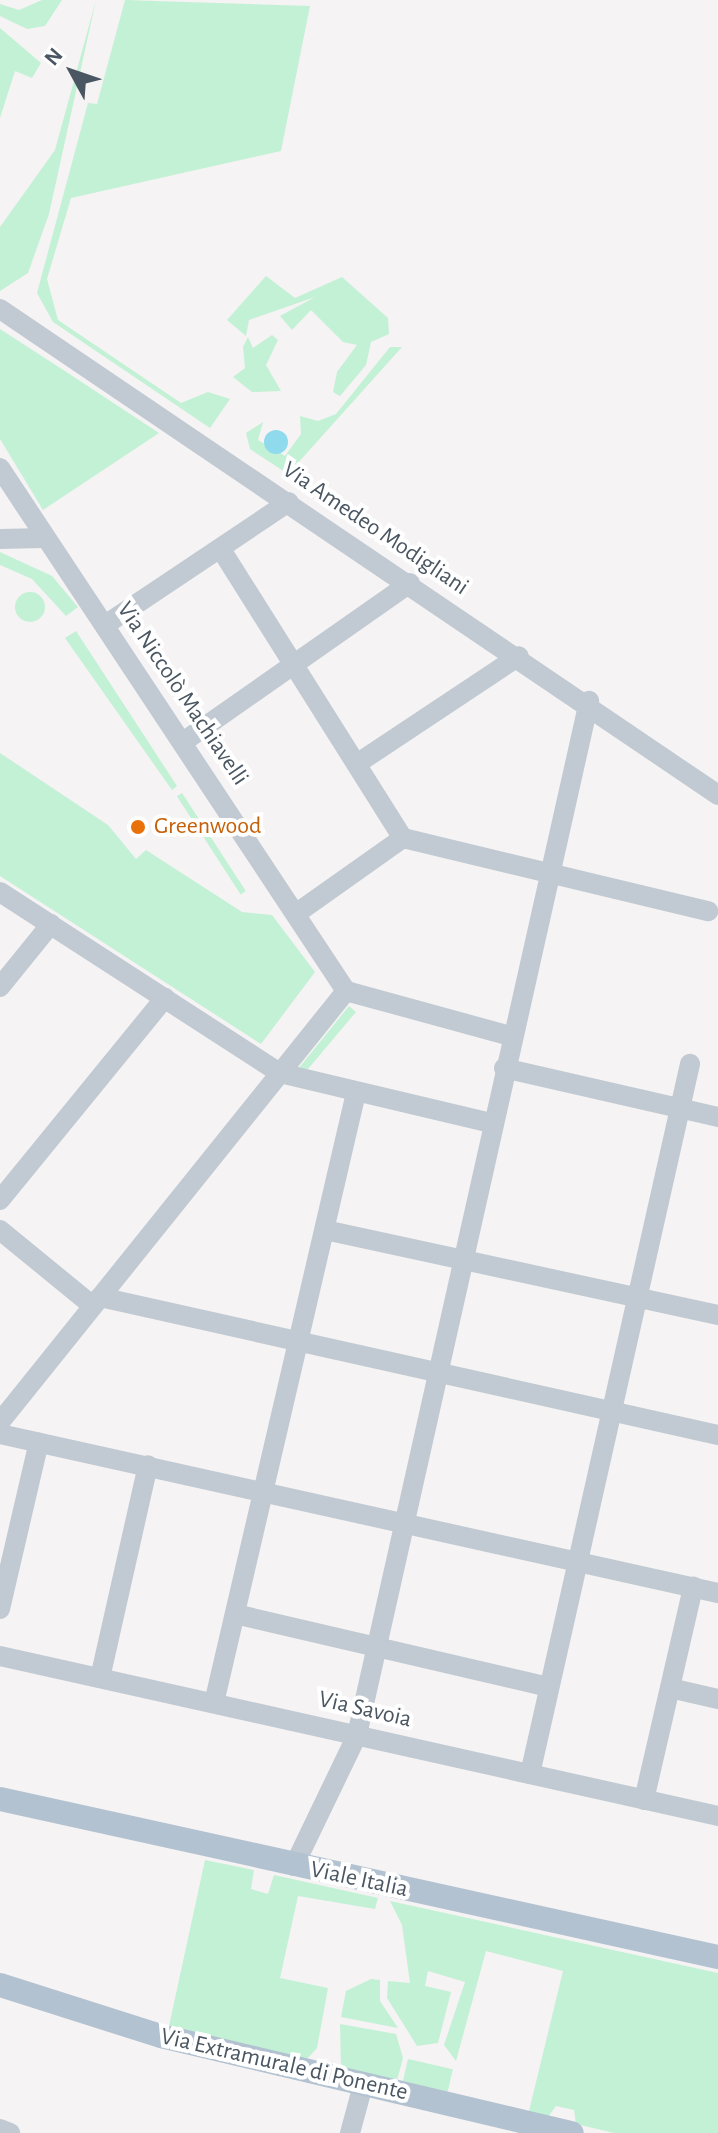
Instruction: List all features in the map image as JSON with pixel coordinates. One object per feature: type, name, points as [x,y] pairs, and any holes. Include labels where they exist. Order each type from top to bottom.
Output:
[{"type":"main road","name":"Viale Italia","points":[[0,1799],[718,1957]]},
{"type":"main road","name":"Via Extramurale di Ponente","points":[[0,1985],[161,2036],[572,2133]]},
{"type":"street","name":"Via Amedeo Modigliani","points":[[0,309],[589,701],[718,795]]},
{"type":"street","name":"Via Niccolò Machiavelli","points":[[0,468],[43,538],[105,625],[346,991]]},
{"type":"street","points":[[105,625],[222,551],[289,502]]},
{"type":"street","points":[[0,539],[43,538]]},
{"type":"street","points":[[222,551],[403,838],[708,911]]},
{"type":"street","points":[[183,742],[410,583]]},
{"type":"street","points":[[358,763],[519,656]]},
{"type":"street","points":[[294,1866],[357,1735],[407,1522],[545,873],[589,701]]},
{"type":"street","points":[[297,913],[403,838]]},
{"type":"street","points":[[0,892],[280,1073],[492,1123]]},
{"type":"street","points":[[0,987],[51,924]]},
{"type":"street","points":[[0,1422],[346,991],[511,1036]]},
{"type":"street","points":[[0,1200],[165,998]]},
{"type":"street","points":[[530,1774],[612,1414],[635,1296],[690,1064]]},
{"type":"street","points":[[504,1068],[718,1117]]},
{"type":"street","points":[[214,1703],[356,1093]]},
{"type":"street","points":[[0,1230],[97,1301],[718,1435]]},
{"type":"street","points":[[325,1230],[718,1315]]},
{"type":"street","points":[[0,1434],[718,1593]]},
{"type":"street","points":[[0,1609],[7,1545],[39,1442]]},
{"type":"street","points":[[100,1678],[148,1465]]},
{"type":"street","points":[[644,1800],[693,1587]]},
{"type":"street","points":[[235,1614],[548,1687]]},
{"type":"street","name":"Via Savoia","points":[[0,1656],[718,1816]]},
{"type":"street","points":[[670,1688],[718,1699]]},
{"type":"street","points":[[350,2133],[363,2085]]},
{"type":"street","points":[[0,2129],[10,2133]]},
{"type":"green space","points":[[42,0],[62,0],[45,26],[27,29],[0,16],[0,4],[19,10]]},
{"type":"green space","points":[[96,0],[49,214],[28,273],[0,291],[0,227],[55,150]]},
{"type":"green space","points":[[125,0],[310,6],[281,151],[71,198],[47,279],[58,320],[181,403],[208,392],[230,399],[210,428],[53,322],[37,293],[88,103],[97,104]]},
{"type":"green space","points":[[0,28],[41,63],[32,78],[15,71],[0,118]]},
{"type":"green space","points":[[266,276],[295,298],[342,277],[388,318],[389,334],[371,342],[366,365],[340,396],[333,392],[337,372],[357,345],[343,342],[311,310],[292,330],[280,316],[315,297],[249,320],[246,336],[227,320]]},
{"type":"green space","points":[[0,329],[159,433],[43,510],[0,439]]},
{"type":"green space","points":[[272,335],[278,340],[266,365],[281,391],[252,392],[233,377],[245,368],[243,347],[248,337],[253,348]]},
{"type":"green space","points":[[390,347],[402,347],[288,474],[250,449],[246,433],[263,422],[258,440],[285,456],[301,434],[300,416],[318,421],[336,414]]},
{"type":"green space","points":[[0,552],[52,576],[78,607],[66,616],[32,579],[0,565]]},
{"type":"green space","points":[[30,592],[40,597],[45,607],[40,617],[30,622],[20,617],[15,607],[20,597]]},
{"type":"green space","points":[[76,631],[177,786],[172,790],[65,638]]},
{"type":"green space","points":[[0,753],[108,825],[136,859],[146,850],[242,912],[272,915],[315,972],[261,1044],[0,876]]},
{"type":"green space","points":[[182,793],[246,891],[241,894],[177,796]]},
{"type":"green space","points":[[349,1006],[356,1012],[308,1069],[298,1069]]},
{"type":"green space","points":[[205,1860],[254,1870],[251,1889],[268,1894],[274,1875],[378,1898],[375,1909],[298,1896],[280,1978],[328,1988],[317,2048],[306,2060],[169,2026]]},
{"type":"green space","points":[[390,1901],[718,1973],[718,2133],[614,2133],[576,2124],[574,2110],[556,2106],[548,2117],[529,2111],[563,1971],[486,1951],[456,2061],[444,2045],[465,1982],[428,1971],[425,1986],[451,1992],[438,2043],[417,2046],[387,1998],[388,1981],[410,1983],[402,1925]]},
{"type":"green space","points":[[371,1979],[380,1980],[380,2001],[398,2028],[341,2017],[346,1991]]},
{"type":"green space","points":[[340,2024],[396,2034],[403,2058],[397,2080],[341,2068]]},
{"type":"green space","points":[[408,2059],[453,2069],[448,2092],[403,2081]]},
{"type":"water","points":[[276,430],[285,433],[288,442],[285,451],[276,454],[267,451],[264,442],[267,433]]},
{"type":"place","name":"Greenwood","points":[[138,827]]}]
